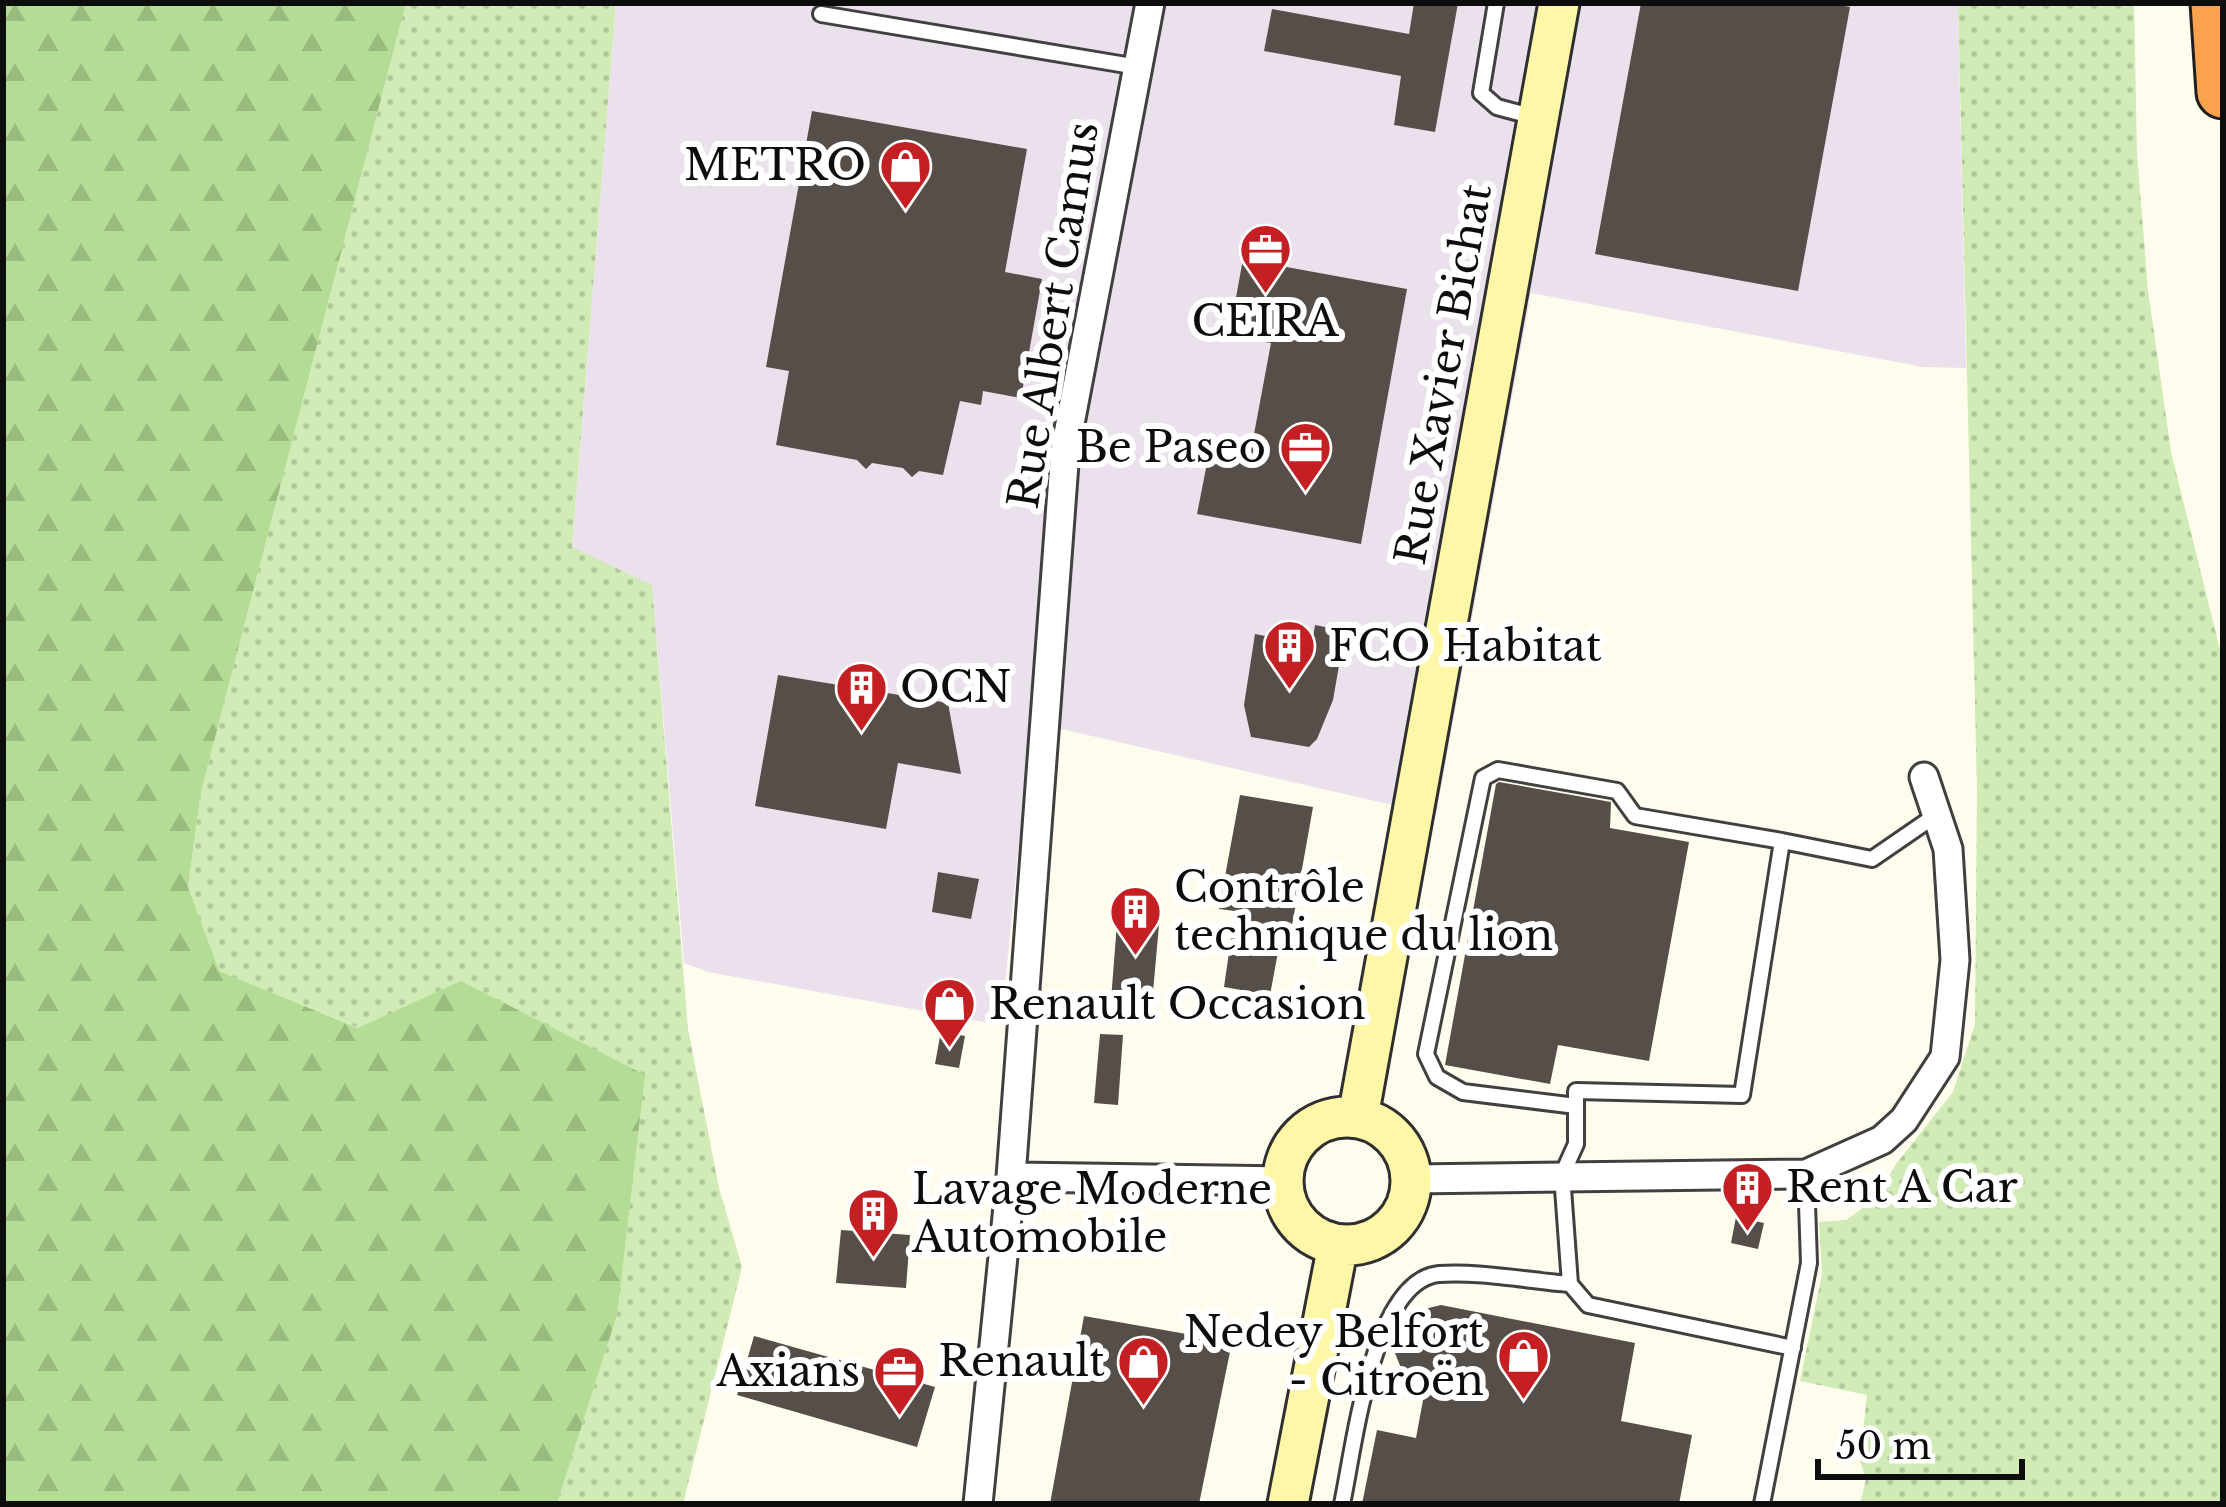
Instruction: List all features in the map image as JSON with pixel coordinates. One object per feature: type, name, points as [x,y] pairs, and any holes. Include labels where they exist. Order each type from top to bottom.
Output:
[{"type":"highway","points":[[2217,3],[2223,92]]},
{"type":"main road","name":"Rue Xavier Bichat","points":[[1358,1117],[1558,3]]},
{"type":"main road","points":[[1336,1117],[1379,1124],[1408,1157],[1412,1179],[1398,1221],[1360,1244],[1338,1245],[1305,1230],[1286,1199],[1283,1181],[1287,1159],[1298,1139],[1336,1117]]},
{"type":"main road","points":[[1288,1504],[1338,1245]]},
{"type":"street","name":"Rue Albert Camus","points":[[978,1504],[1011,1177],[1065,450],[1150,3]]},
{"type":"street","points":[[1412,1179],[1806,1174],[1882,1140],[1904,1120],[1945,1057],[1955,960],[1948,849],[1924,777]]},
{"type":"street","points":[[1011,1177],[1283,1181]]},
{"type":"lane","points":[[1496,3],[1481,94],[1498,107],[1538,118]]},
{"type":"lane","points":[[821,14],[1138,67]]},
{"type":"lane","points":[[1576,1106],[1462,1092],[1437,1077],[1426,1054],[1483,778],[1498,770],[1618,791],[1635,815],[1872,859],[1936,815]]},
{"type":"lane","points":[[1782,841],[1742,1095],[1576,1091],[1576,1144],[1562,1175],[1570,1284],[1588,1306],[1793,1348]]},
{"type":"lane","points":[[1762,1504],[1809,1263],[1806,1174]]},
{"type":"lane","points":[[1342,1504],[1380,1333],[1400,1295],[1435,1274],[1570,1284]]},
{"type":"shaded area","points":[[616,3],[1958,3],[1966,368],[1923,367],[1531,293],[1436,815],[1031,722],[1001,1025],[708,972],[684,963],[652,585],[572,548]]},
{"type":"green space","points":[[3,3],[406,3],[201,792],[188,887],[219,971],[358,1028],[461,981],[645,1075],[617,1315],[557,1504],[3,1504]]},
{"type":"green space","points":[[406,3],[616,3],[572,547],[652,585],[688,1029],[719,1188],[742,1267],[683,1504],[557,1504],[617,1315],[461,982],[359,1028],[218,971],[188,887],[201,792]]},
{"type":"green space","points":[[1958,3],[2134,3],[2137,154],[2148,290],[2171,452],[2223,662],[2223,1504],[1860,1504],[1866,1479],[1860,1461],[1867,1395],[1800,1381],[1822,1274],[1819,1222],[1846,1220],[1878,1197],[1896,1164],[1953,1092],[1975,1024],[1977,789]]},
{"type":"building","points":[[1414,3],[1458,3],[1435,132],[1394,125],[1401,76],[1264,51],[1272,9],[1409,34]]},
{"type":"building","points":[[1641,3],[1850,7],[1798,291],[1595,254]]},
{"type":"building","name":"METRO","points":[[812,111],[1027,149],[1005,272],[1042,279],[1021,398],[983,391],[981,405],[960,401],[943,475],[919,471],[912,477],[903,468],[872,463],[866,469],[857,460],[776,445],[789,371],[766,367]]},
{"type":"building","points":[[1243,259],[1407,289],[1361,544],[1197,514],[1212,438],[1252,445],[1271,343],[1229,336]]},
{"type":"building","name":"FCO Habitat","points":[[1315,625],[1345,631],[1333,700],[1317,739],[1309,747],[1251,737],[1244,705],[1255,634],[1312,645]]},
{"type":"building","name":"OCN","points":[[778,675],[948,703],[961,774],[898,763],[886,829],[755,806]]},
{"type":"building","points":[[1499,782],[1611,802],[1610,828],[1689,842],[1649,1061],[1558,1045],[1550,1084],[1445,1065]]},
{"type":"building","points":[[1240,795],[1313,807],[1290,937],[1281,936],[1270,995],[1224,987],[1235,911],[1219,909]]},
{"type":"building","points":[[938,872],[979,879],[971,919],[932,912]]},
{"type":"building","name":"Contrôle technique du lion","points":[[1118,910],[1160,914],[1152,1003],[1111,1000]]},
{"type":"building","name":"Renault Occasion","points":[[941,1031],[965,1036],[959,1068],[935,1064]]},
{"type":"building","points":[[1100,1034],[1123,1035],[1118,1105],[1094,1103]]},
{"type":"building","name":"Rent A Car","points":[[1736,1217],[1764,1223],[1758,1249],[1731,1243]]},
{"type":"building","name":"Lavage Moderne Automobile","points":[[841,1230],[910,1235],[906,1288],[836,1283]]},
{"type":"building","name":"Nedey Belfort - Citroën","points":[[1441,1305],[1635,1343],[1621,1421],[1692,1435],[1679,1504],[1362,1504],[1377,1430],[1416,1438],[1426,1384],[1401,1368],[1395,1353],[1401,1323],[1412,1312]]},
{"type":"building","name":"Renault","points":[[1084,1316],[1232,1342],[1199,1504],[1050,1504]]},
{"type":"building","points":[[754,1336],[935,1387],[917,1447],[737,1395]]},
{"type":"place","name":"METRO","points":[[905,211]]},
{"type":"place","name":"CEIRA","points":[[1265,295]]},
{"type":"place","name":"Be Paseo","points":[[1305,493]]},
{"type":"place","name":"FCO Habitat","points":[[1290,692]]},
{"type":"place","name":"OCN","points":[[861,733]]},
{"type":"place","name":"Contrôle technique du lion","points":[[1135,957]]},
{"type":"place","name":"Renault Occasion","points":[[950,1050]]},
{"type":"place","name":"Rent A Car","points":[[1747,1233]]},
{"type":"place","name":"Lavage Moderne Automobile","points":[[873,1259]]},
{"type":"place","name":"Nedey Belfort - Citroën","points":[[1523,1402]]},
{"type":"place","name":"Renault","points":[[1144,1407]]},
{"type":"place","name":"Axians","points":[[899,1417]]}]
